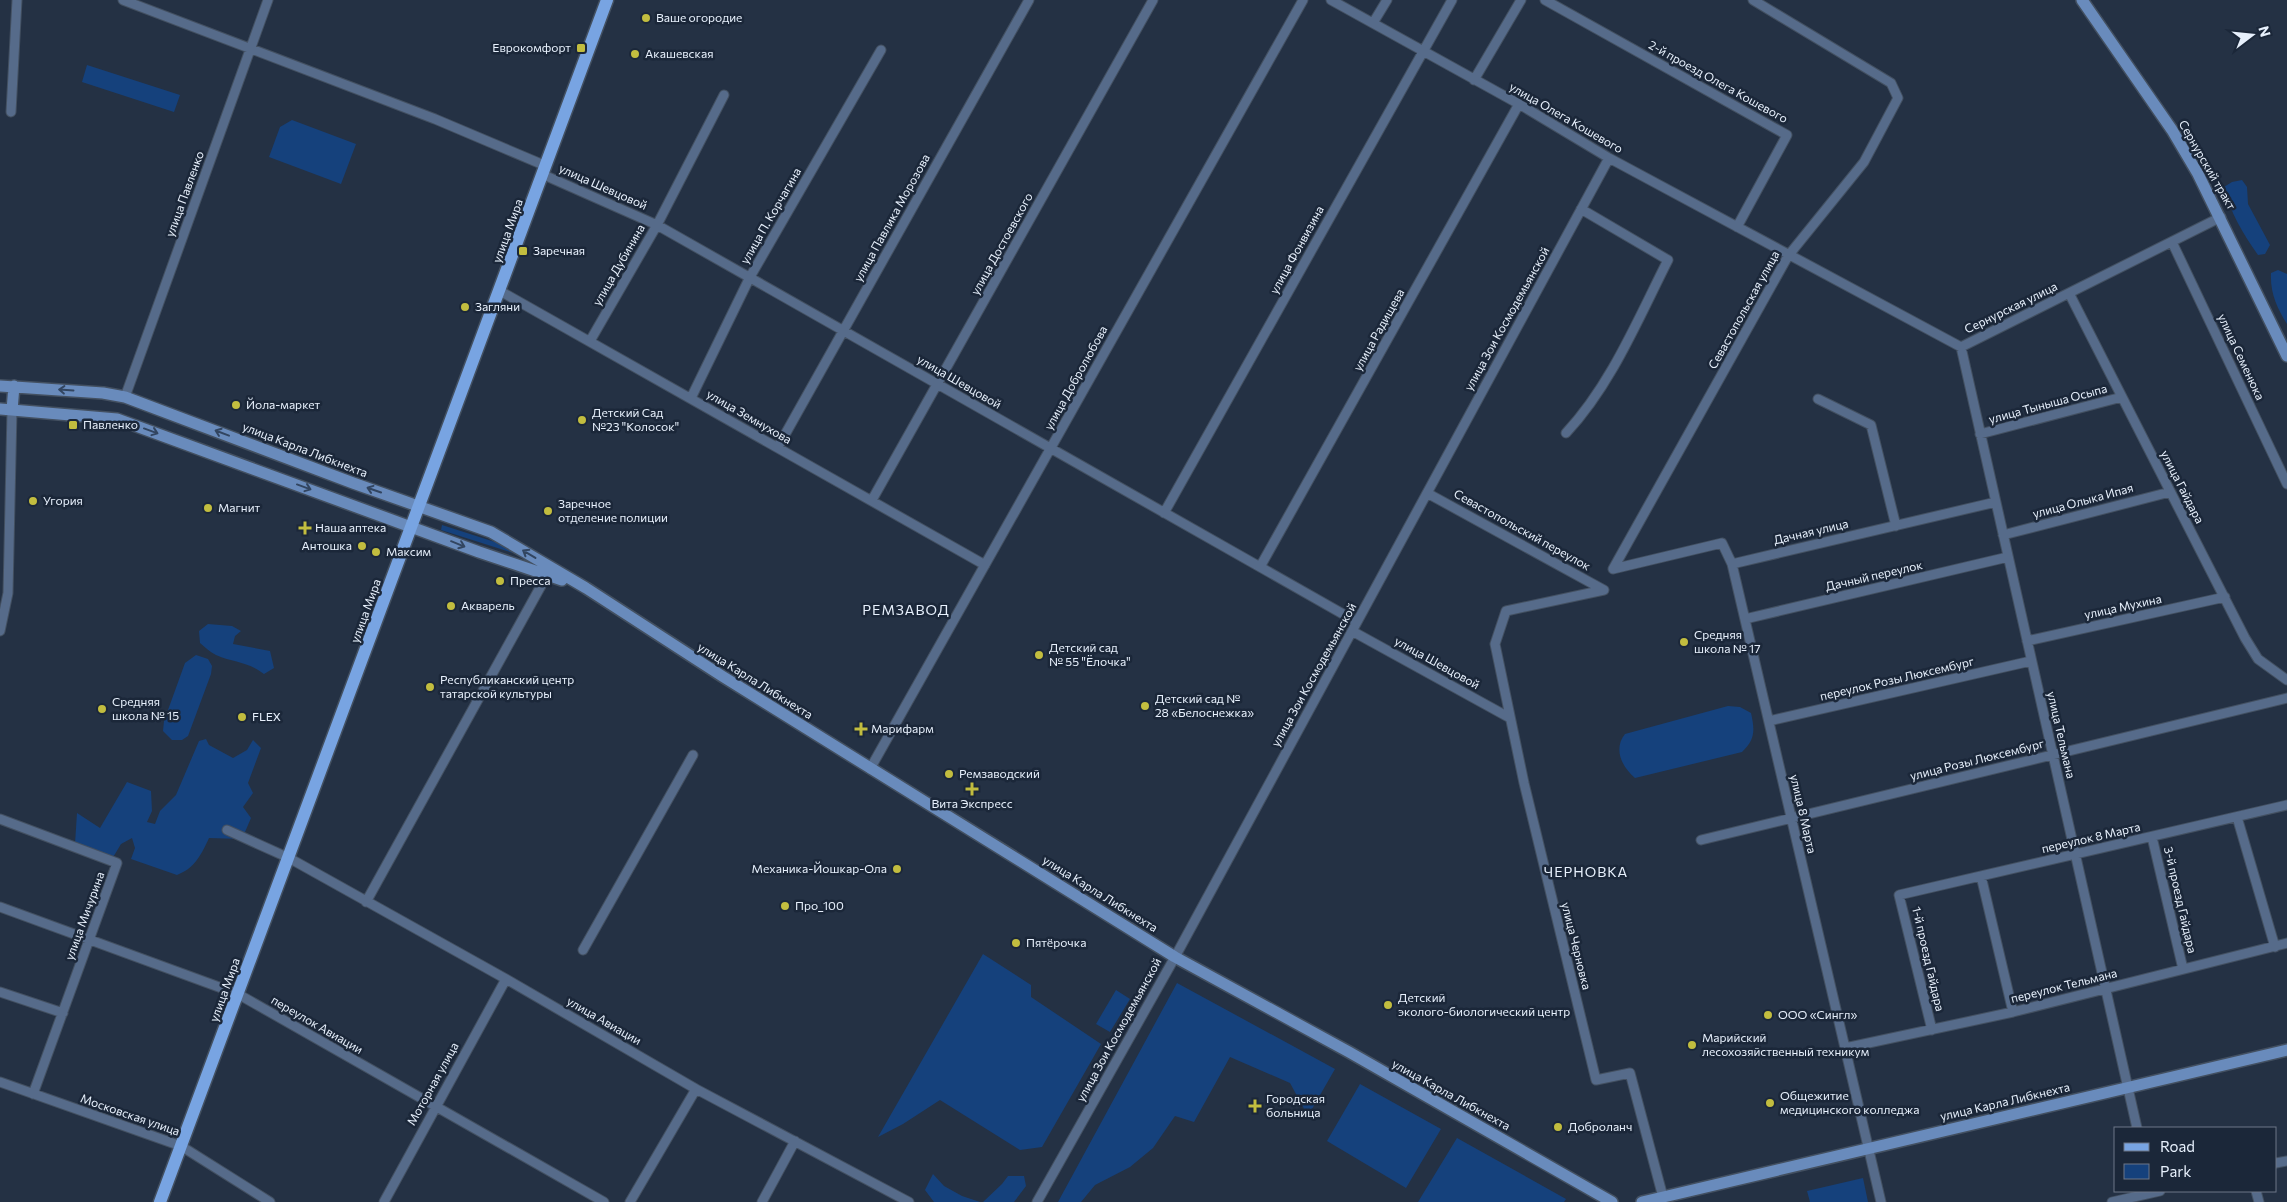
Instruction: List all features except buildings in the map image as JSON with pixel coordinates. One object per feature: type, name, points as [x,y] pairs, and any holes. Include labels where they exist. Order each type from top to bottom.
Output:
[{"type":"main road","name":"улица Мира","points":[[160,1202],[413,526],[607,0]]},
{"type":"main road","name":"Сернурский тракт","points":[[2082,0],[2172,130],[2221,217],[2287,356]]},
{"type":"main road","name":"улица Карла Либкнехта","points":[[0,386],[103,393],[125,397],[491,532],[586,588],[615,609],[870,769],[1175,957],[1349,1052],[1612,1202]]},
{"type":"main road","points":[[12,410],[14,386]]},
{"type":"main road","name":"улица Карла Либкнехта","points":[[0,410],[117,418],[479,552],[586,588]]},
{"type":"main road","name":"улица Карла Либкнехта","points":[[1642,1202],[2287,1050]]},
{"type":"street","points":[[11,112],[17,0]]},
{"type":"street","name":"улица Шевцовой","points":[[123,0],[251,47],[435,119],[657,225],[1356,622]]},
{"type":"street","name":"улица Павленко","points":[[125,397],[268,0]]},
{"type":"street","name":"улица Павлика Морозова","points":[[778,447],[1029,0]]},
{"type":"street","name":"улица Достоевского","points":[[872,500],[1153,0]]},
{"type":"street","name":"улица Добролюбова","points":[[870,769],[1303,0]]},
{"type":"street","name":"улица Олега Кошевого","points":[[1331,0],[1519,104],[1609,158],[1788,256]]},
{"type":"street","points":[[1373,23],[1387,0]]},
{"type":"street","name":"улица Фонвизина","points":[[1164,512],[1452,0]]},
{"type":"street","points":[[1474,80],[1521,0]]},
{"type":"street","name":"2-й проезд Олега Кошевого","points":[[1545,0],[1787,135],[1738,227]]},
{"type":"street","name":"Севастопольская улица","points":[[1613,569],[1788,256],[1864,162],[1898,98],[1891,83],[1752,0]]},
{"type":"street","name":"улица П. Корчагина","points":[[691,398],[750,277],[880,50]]},
{"type":"street","name":"улица Дубинина","points":[[590,341],[657,225],[724,95]]},
{"type":"street","name":"улица Радищева","points":[[1260,567],[1519,104]]},
{"type":"street","name":"улица Зои Космодемьянской","points":[[1038,1202],[1175,957],[1609,158]]},
{"type":"street","points":[[1566,433],[1584,414],[1622,351],[1668,260],[1581,209]]},
{"type":"street","name":"Сернурская улица","points":[[1788,256],[1960,347],[2221,217]]},
{"type":"street","name":"улица Семенюка","points":[[2172,242],[2287,484]]},
{"type":"street","name":"улица Земнухова","points":[[500,291],[985,565]]},
{"type":"street","name":"улица Гайдара","points":[[2069,293],[2225,597],[2244,638],[2258,660],[2287,680]]},
{"type":"street","name":"улица Тельмана","points":[[1960,347],[2137,1127]]},
{"type":"street","name":"улица Тыныша Осыпа","points":[[1980,434],[2122,397]]},
{"type":"street","points":[[1818,399],[1871,425],[1896,526]]},
{"type":"street","points":[[0,631],[8,593],[12,410]]},
{"type":"street","name":"улица Олыка Ипая","points":[[2003,535],[2170,492]]},
{"type":"street","name":"Севастопольский переулок","points":[[1427,493],[1604,590]]},
{"type":"street","name":"Дачная улица","points":[[1732,564],[1996,502]]},
{"type":"street","name":"улица 8 Марта","points":[[1613,569],[1722,543],[1732,564],[1881,1202]]},
{"type":"street","name":"Дачный переулок","points":[[1745,619],[2008,557]]},
{"type":"street","points":[[366,902],[547,574]]},
{"type":"street","name":"улица Черновка","points":[[1604,590],[1506,611],[1495,644],[1510,718],[1596,1080],[1630,1073],[1663,1197]]},
{"type":"street","name":"улица Мухина","points":[[2027,641],[2225,597]]},
{"type":"street","name":"улица Шевцовой","points":[[1352,631],[1510,718]]},
{"type":"street","name":"переулок Розы Люксембург","points":[[1769,721],[2032,661]]},
{"type":"street","name":"улица Розы Люксембург","points":[[1701,840],[2287,698]]},
{"type":"street","points":[[583,950],[693,755]]},
{"type":"street","name":"переулок 8 Марта","points":[[1899,894],[2075,855],[2287,804]]},
{"type":"street","points":[[2237,817],[2275,946]]},
{"type":"street","name":"улица Мичурина","points":[[0,820],[117,863],[34,1094]]},
{"type":"street","name":"улица Авиации","points":[[227,830],[289,858],[506,979],[696,1089],[795,1141],[897,1199],[910,1202]]},
{"type":"street","name":"3-й проезд Гайдара","points":[[2152,837],[2183,970]]},
{"type":"street","points":[[1981,876],[2013,1012]]},
{"type":"street","name":"1-й проезд Гайдара","points":[[1899,894],[1932,1030]]},
{"type":"street","name":"переулок Авиации","points":[[0,907],[238,994],[604,1202]]},
{"type":"street","name":"переулок Тельмана","points":[[1845,1048],[2013,1012],[2287,943]]},
{"type":"street","name":"Моторная улица","points":[[384,1202],[506,979]]},
{"type":"street","points":[[0,992],[63,1013]]},
{"type":"street","name":"Московская улица","points":[[0,1082],[181,1146],[270,1202]]},
{"type":"street","points":[[630,1202],[696,1089]]},
{"type":"street","points":[[762,1202],[795,1141]]},
{"type":"street","points":[[2112,1202],[2151,1192]]},
{"type":"green space","points":[[87,65],[180,95],[174,112],[82,82]]},
{"type":"green space","points":[[292,120],[356,144],[341,184],[269,157],[280,127]]},
{"type":"green space","points":[[2242,180],[2247,187],[2248,204],[2270,245],[2265,254],[2258,255],[2242,231],[2224,187],[2232,182]]},
{"type":"green space","points":[[2278,270],[2287,274],[2287,324],[2273,294],[2271,273]]},
{"type":"green space","points":[[442,525],[498,543],[513,553],[441,530]]},
{"type":"green space","points":[[208,624],[232,626],[241,631],[235,636],[233,644],[270,651],[274,668],[264,674],[246,664],[216,655],[200,643],[199,631]]},
{"type":"green space","points":[[196,655],[208,659],[212,666],[211,674],[188,736],[182,740],[172,740],[163,731],[164,721],[185,663]]},
{"type":"green space","points":[[1728,706],[1740,707],[1751,713],[1753,725],[1752,739],[1742,752],[1635,778],[1626,769],[1619,752],[1621,740],[1625,734]]},
{"type":"green space","points":[[206,739],[209,745],[233,758],[247,750],[253,740],[261,748],[248,783],[253,793],[243,807],[251,818],[242,839],[209,838],[193,865],[177,875],[131,859],[135,848],[132,838],[121,844],[112,859],[75,844],[77,813],[100,828],[127,782],[151,791],[152,811],[147,822],[155,824],[160,811],[176,795],[199,741]]},
{"type":"green space","points":[[983,954],[1031,985],[1031,997],[1101,1044],[1042,1147],[1020,1150],[940,1100],[903,1124],[878,1137]]},
{"type":"green space","points":[[1177,983],[1335,1069],[1308,1116],[1290,1083],[1230,1057],[1194,1122],[1175,1116],[1153,1148],[1130,1167],[1095,1185],[1081,1202],[1058,1202]]},
{"type":"green space","points":[[1116,990],[1130,999],[1110,1032],[1096,1024]]},
{"type":"green space","points":[[1360,1084],[1441,1129],[1406,1188],[1327,1141]]},
{"type":"green space","points":[[1457,1138],[1566,1199],[1564,1202],[1418,1202]]},
{"type":"green space","points":[[933,1174],[944,1186],[962,1196],[980,1202],[934,1202],[925,1190]]},
{"type":"green space","points":[[1008,1176],[1024,1176],[1026,1186],[1014,1202],[983,1202],[1002,1184]]},
{"type":"green space","points":[[1863,1178],[1868,1202],[1810,1202],[1807,1191]]},
{"type":"place","name":"Ваше огородие","points":[[646,18]]},
{"type":"place","name":"Еврокомфорт","points":[[581,48]]},
{"type":"place","name":"Акашевская","points":[[635,54]]},
{"type":"place","name":"Заречная","points":[[523,251]]},
{"type":"place","name":"Загляни","points":[[465,307]]},
{"type":"place","name":"Йола-маркет","points":[[236,405]]},
{"type":"place","name":"Детский Сад №23 \"Колосок\"","points":[[582,420]]},
{"type":"place","name":"Павленко","points":[[73,425]]},
{"type":"place","name":"Угория","points":[[33,501]]},
{"type":"place","name":"Магнит","points":[[208,508]]},
{"type":"place","name":"Заречное отделение полиции","points":[[548,511]]},
{"type":"place","name":"Наша аптека","points":[[305,528]]},
{"type":"place","name":"Антошка","points":[[362,546]]},
{"type":"place","name":"Максим","points":[[376,552]]},
{"type":"place","name":"Пресса","points":[[500,581]]},
{"type":"place","name":"Акварель","points":[[451,606]]},
{"type":"place","name":"Средняя школа № 17","points":[[1684,642]]},
{"type":"place","name":"Детский сад № 55 \"Ёлочка\"","points":[[1039,655]]},
{"type":"place","name":"Республиканский центр татарской культуры","points":[[430,687]]},
{"type":"place","name":"Детский сад № 28 «Белоснежка»","points":[[1145,706]]},
{"type":"place","name":"Средняя школа № 15","points":[[102,709]]},
{"type":"place","name":"FLEX","points":[[242,717]]},
{"type":"place","name":"Марифарм","points":[[861,729]]},
{"type":"place","name":"Ремзаводский","points":[[949,774]]},
{"type":"place","name":"Вита Экспресс","points":[[972,789]]},
{"type":"place","name":"Механика-Йошкар-Ола","points":[[897,869]]},
{"type":"place","name":"Про_100","points":[[785,906]]},
{"type":"place","name":"Пятёрочка","points":[[1016,943]]},
{"type":"place","name":"Детский эколого-биологический центр","points":[[1388,1005]]},
{"type":"place","name":"ООО «Сингл»","points":[[1768,1015]]},
{"type":"place","name":"Марийский лесохозяйственный техникум","points":[[1692,1045]]},
{"type":"place","name":"Общежитие медицинского колледжа","points":[[1770,1103]]},
{"type":"place","name":"Городская больница","points":[[1255,1106]]},
{"type":"place","name":"Доброланч","points":[[1558,1127]]},
{"type":"district","name":"РЕМЗАВОД","points":[[906,610]]},
{"type":"district","name":"ЧЕРНОВКА","points":[[1586,872]]}]
